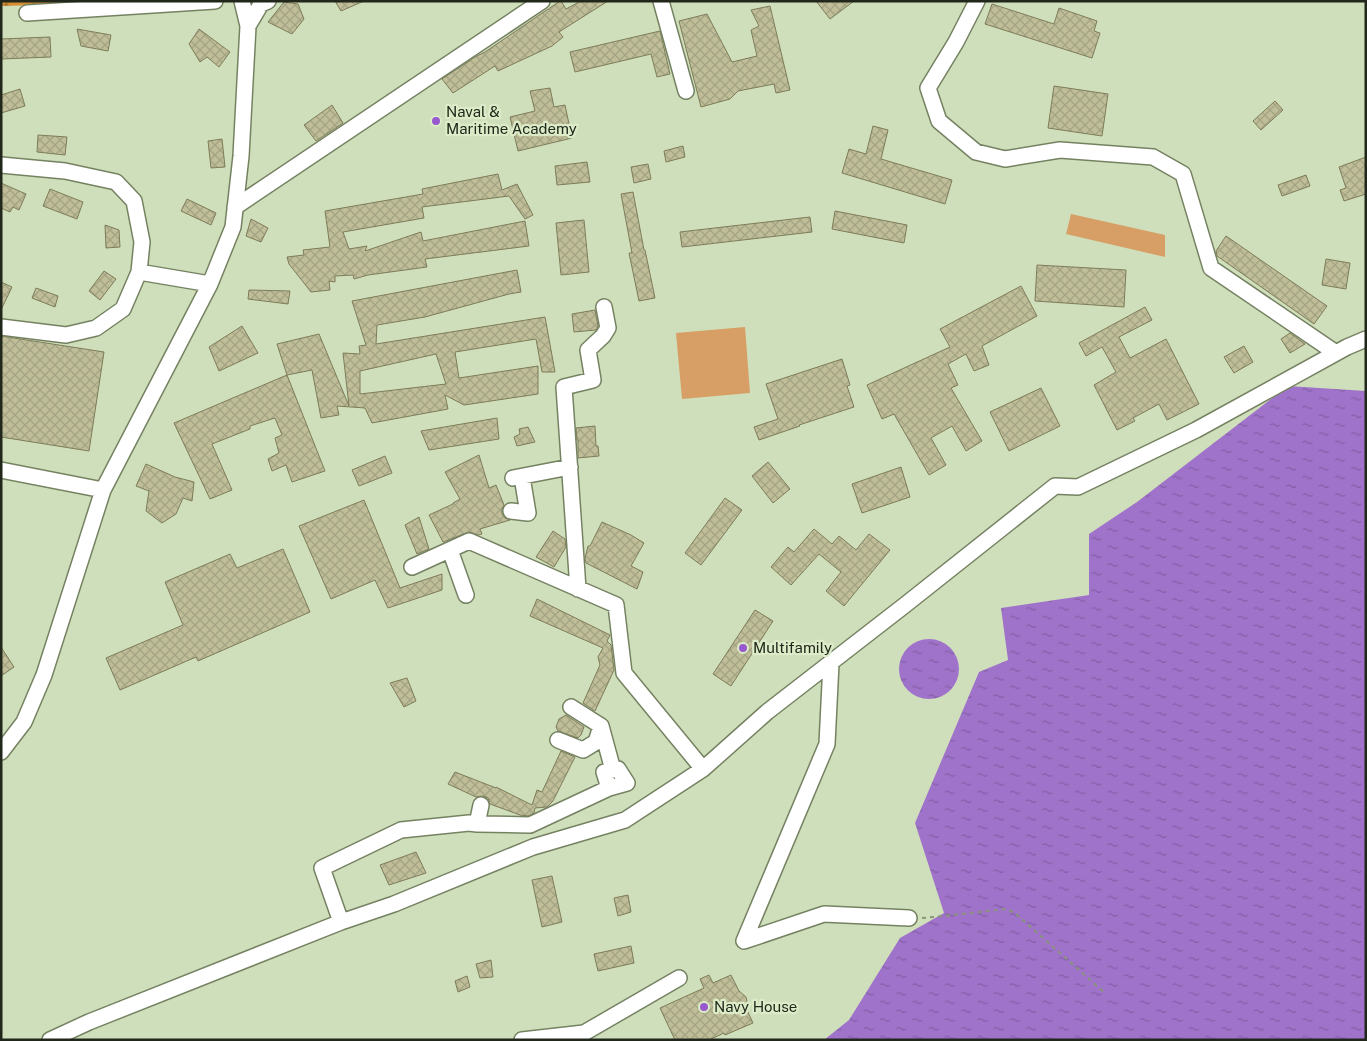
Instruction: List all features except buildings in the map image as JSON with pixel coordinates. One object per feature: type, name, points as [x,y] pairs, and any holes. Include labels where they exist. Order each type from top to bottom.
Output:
[{"type":"street","points":[[27,13],[215,1]]},
{"type":"street","points":[[1,752],[24,722],[44,675],[103,490],[210,284],[233,227],[241,156],[248,26],[242,1]]},
{"type":"street","points":[[248,26],[262,4],[268,1]]},
{"type":"street","points":[[235,208],[542,1]]},
{"type":"street","points":[[661,1],[686,91]]},
{"type":"street","points":[[977,1],[956,42],[928,88],[939,122],[976,152],[1005,159],[1060,150],[1153,157],[1183,174],[1211,268],[1336,353]]},
{"type":"street","points":[[1,165],[65,171],[116,182],[134,201],[142,242],[139,272],[123,308],[96,328],[66,335],[1,327]]},
{"type":"street","points":[[139,272],[210,284]]},
{"type":"street","points":[[578,589],[564,387],[593,380],[588,350],[603,336],[608,328],[604,306]]},
{"type":"street","points":[[50,1040],[341,922],[394,904],[533,846],[625,820],[703,769],[767,712],[1055,486],[1078,487],[1196,430],[1336,353],[1366,339]]},
{"type":"street","points":[[511,511],[528,513],[518,478],[570,467]]},
{"type":"street","points":[[1,470],[103,490]]},
{"type":"street","points":[[412,567],[468,541],[616,605],[624,673],[703,769]]},
{"type":"street","points":[[450,550],[466,595]]},
{"type":"street","points":[[831,663],[827,744],[744,941],[824,914],[909,918]]},
{"type":"street","points":[[341,922],[322,868],[401,830],[469,823],[530,825],[609,788],[627,783],[618,769],[613,770],[601,726],[571,707]]},
{"type":"street","points":[[558,740],[583,750],[596,742],[601,726]]},
{"type":"street","points":[[477,824],[481,805]]},
{"type":"street","points":[[522,1040],[584,1033],[679,978]]},
{"type":"path","points":[[909,918],[1006,909],[1015,913],[1106,994]]},
{"type":"green space","points":[[1,1],[193,1],[1,6]]},
{"type":"shaded area","points":[[1071,214],[1165,235],[1165,257],[1066,234]]},
{"type":"shaded area","points":[[745,327],[750,393],[682,399],[676,333]]},
{"type":"water","points":[[1288,386],[1366,391],[1366,1040],[824,1040],[849,1020],[900,938],[944,913],[915,823],[979,672],[1008,660],[1001,608],[1089,595],[1089,534],[1137,502]]},
{"type":"water","points":[[923,639],[935,639],[946,644],[954,652],[959,663],[957,681],[946,694],[935,699],[923,699],[912,694],[904,686],[899,675],[899,663],[904,652],[912,644]]},
{"type":"place","name":"Naval & Maritime Academy","points":[[436,121]]},
{"type":"place","name":"Multifamily","points":[[743,648]]},
{"type":"place","name":"Navy House","points":[[704,1007]]}]
